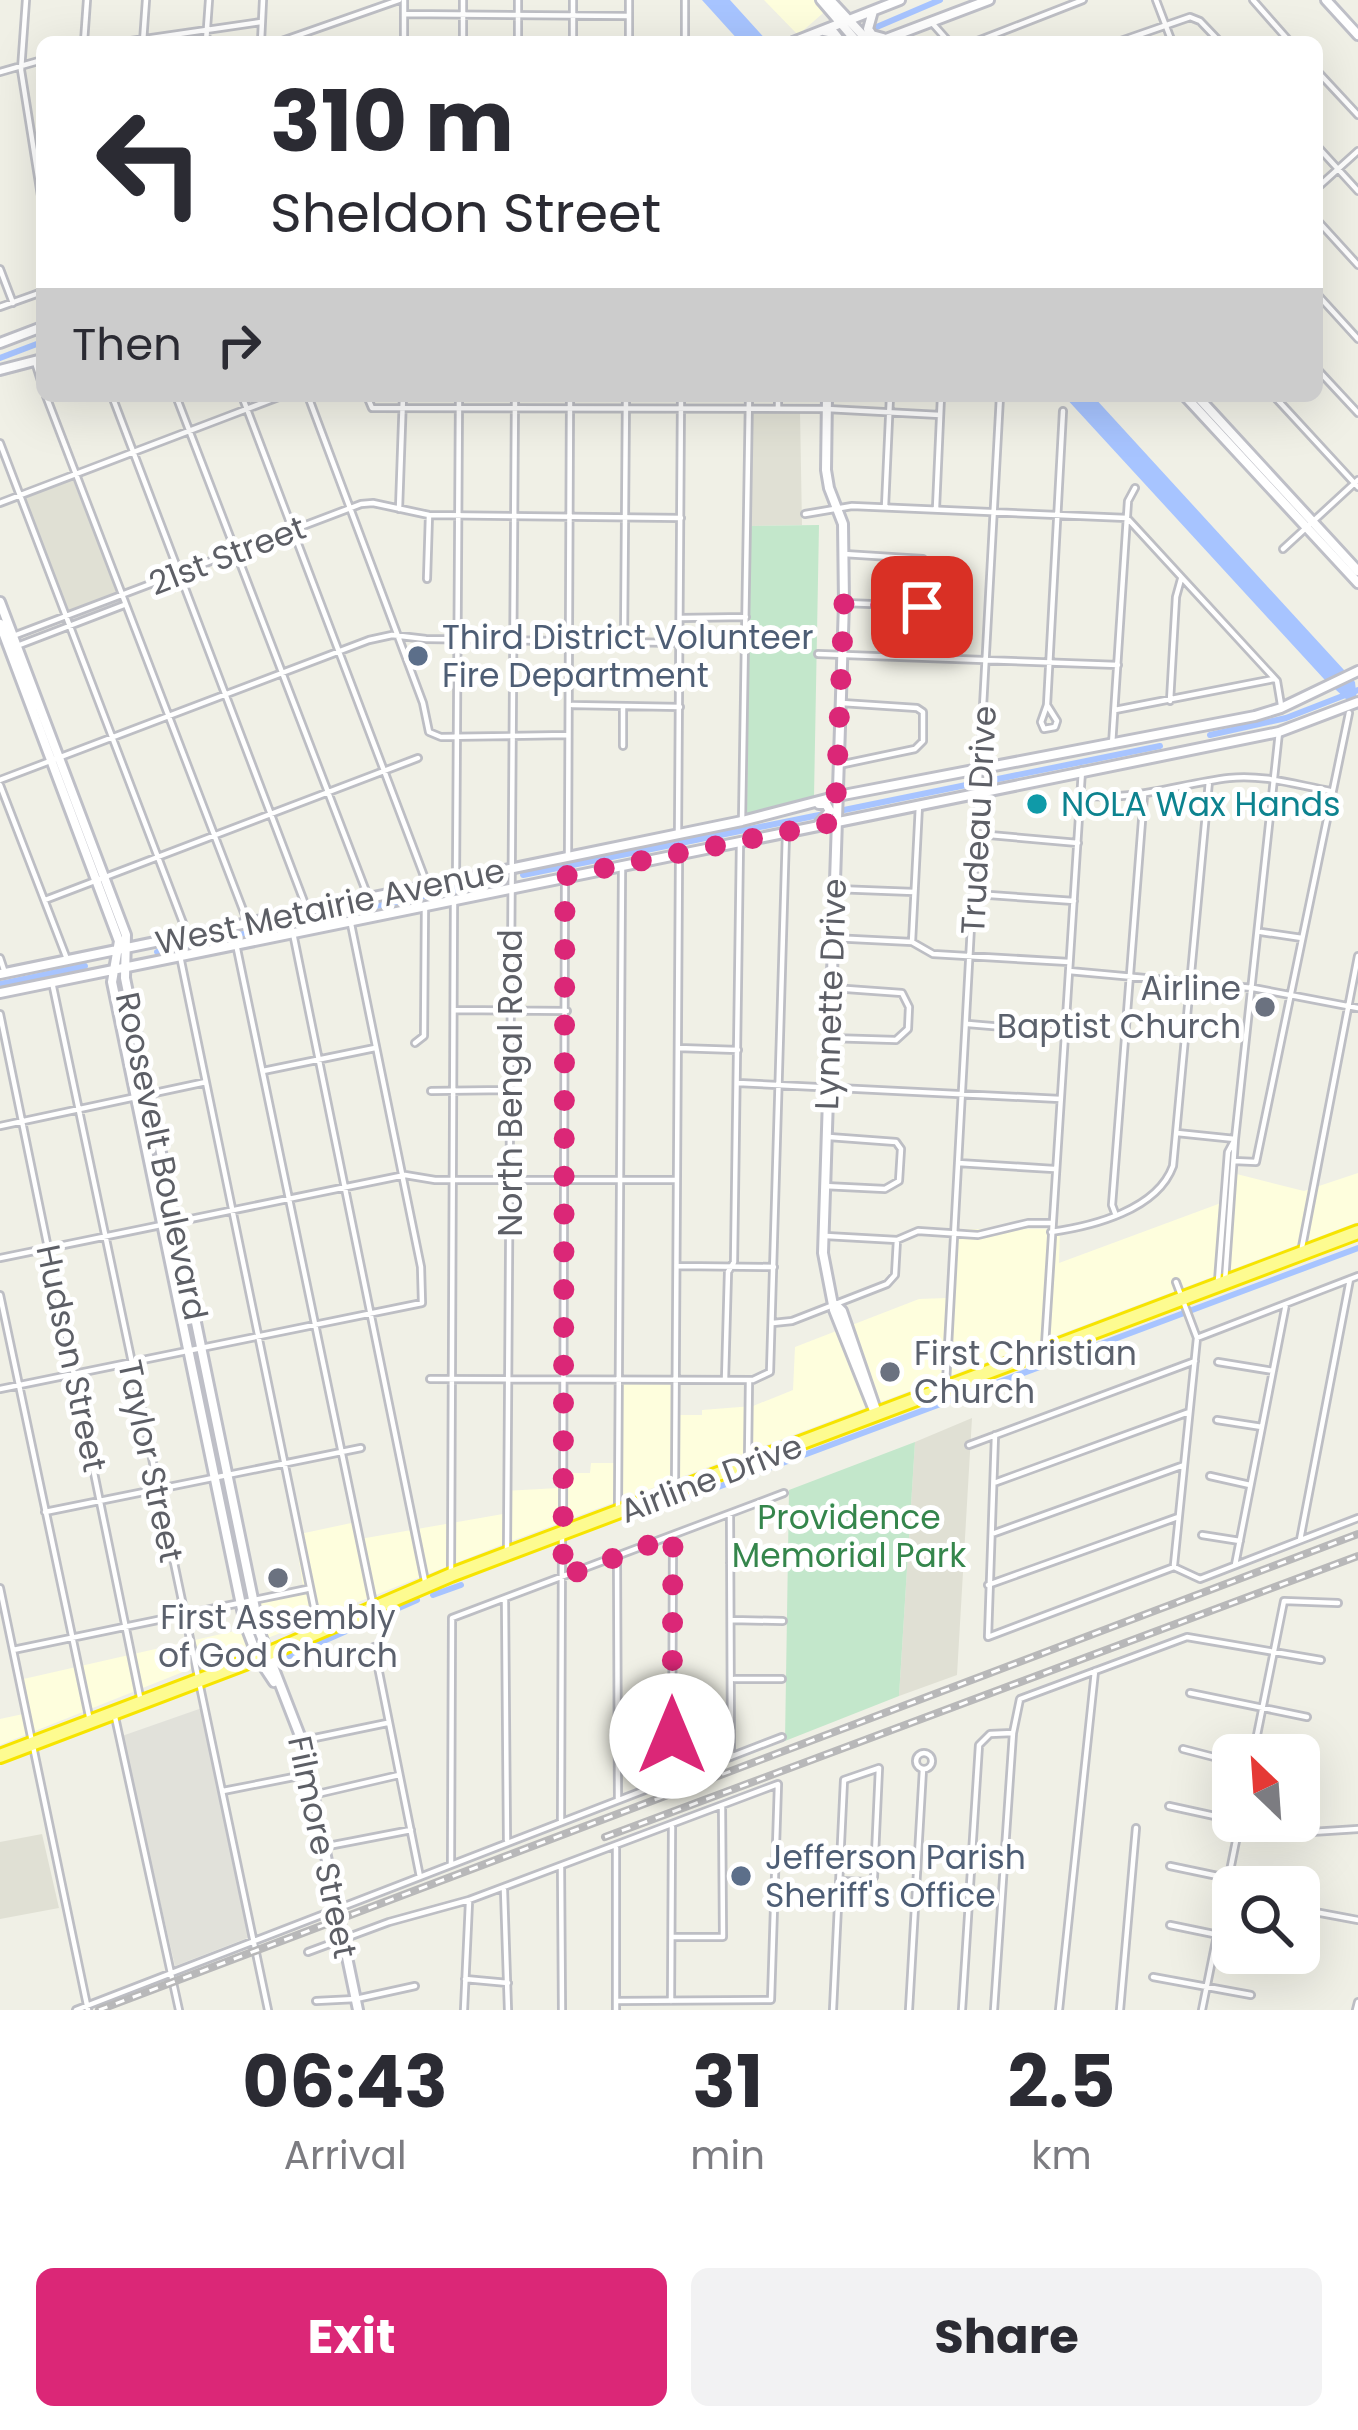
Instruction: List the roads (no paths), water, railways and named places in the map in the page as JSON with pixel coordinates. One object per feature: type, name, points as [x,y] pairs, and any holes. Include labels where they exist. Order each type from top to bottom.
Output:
[{"type":"highway","name":"Airline Drive","points":[[0,1753],[261,1653],[451,1572],[1358,1229]]},
{"type":"main road","points":[[820,0],[865,36]]},
{"type":"main road","points":[[830,0],[852,36]]},
{"type":"main road","points":[[810,36],[900,0]]},
{"type":"main road","points":[[964,10],[973,0]]},
{"type":"main road","points":[[893,36],[989,0]]},
{"type":"main road","points":[[1326,0],[1358,35]]},
{"type":"main road","points":[[874,10],[868,29],[876,36]]},
{"type":"main road","points":[[821,32],[836,36]]},
{"type":"main road","points":[[0,343],[36,329]]},
{"type":"main road","points":[[0,370],[36,361]]},
{"type":"main road","name":"Lynnette Drive","points":[[827,402],[826,470],[839,510],[844,603],[823,1236],[826,1273],[875,1411]]},
{"type":"main road","points":[[1191,402],[1358,571]]},
{"type":"main road","points":[[1202,402],[1358,583]]},
{"type":"main road","name":"Roosevelt Boulevard","points":[[0,602],[7,644]]},
{"type":"main road","name":"Roosevelt Boulevard","points":[[0,625],[55,759],[123,949],[118,969],[135,1098],[240,1603],[261,1653]]},
{"type":"main road","name":"West Metairie Avenue","points":[[2,973],[66,956],[123,949],[678,834],[838,796],[1204,726],[1281,708],[1358,671]]},
{"type":"main road","name":"West Metairie Avenue","points":[[0,993],[1280,732],[1350,707]]},
{"type":"main road","points":[[1201,746],[1193,745],[1190,736],[1204,726]]},
{"type":"main road","points":[[1166,734],[1178,741],[1166,753]]},
{"type":"main road","points":[[806,829],[830,811],[826,804],[809,803]]},
{"type":"main road","points":[[527,865],[517,874],[527,884]]},
{"type":"main road","points":[[146,944],[138,952],[148,963]]},
{"type":"main road","points":[[86,956],[96,958],[100,965],[87,975]]},
{"type":"main road","name":"Roosevelt Boulevard","points":[[118,969],[150,1095],[261,1653]]},
{"type":"main road","name":"Filmore Street","points":[[261,1653],[302,1741],[358,2010]]},
{"type":"street","points":[[26,0],[21,65],[36,170]]},
{"type":"street","points":[[84,36],[87,0]]},
{"type":"street","points":[[144,36],[146,0]]},
{"type":"street","points":[[206,36],[209,0]]},
{"type":"street","points":[[261,36],[263,0]]},
{"type":"street","points":[[296,36],[401,0],[404,36]]},
{"type":"street","points":[[463,0],[463,36]]},
{"type":"street","points":[[518,0],[518,36]]},
{"type":"street","points":[[573,0],[573,36]]},
{"type":"street","points":[[629,0],[629,36]]},
{"type":"street","points":[[685,0],[685,36]]},
{"type":"street","points":[[990,36],[1083,0]]},
{"type":"street","points":[[1156,0],[1170,36]]},
{"type":"street","points":[[1253,0],[1285,36]]},
{"type":"street","points":[[404,14],[629,16]]},
{"type":"street","points":[[1136,36],[1190,17],[1214,36]]},
{"type":"street","points":[[163,36],[261,22]]},
{"type":"street","points":[[931,22],[944,36]]},
{"type":"street","points":[[0,72],[36,61]]},
{"type":"street","points":[[1323,77],[1358,115]]},
{"type":"street","points":[[1323,183],[1358,151]]},
{"type":"street","points":[[1323,153],[1358,190]]},
{"type":"street","points":[[1323,227],[1358,265]]},
{"type":"street","points":[[0,269],[13,303]]},
{"type":"street","points":[[0,308],[36,294]]},
{"type":"street","points":[[1323,301],[1358,339]]},
{"type":"street","points":[[1323,375],[1358,413]]},
{"type":"street","points":[[48,402],[248,923]]},
{"type":"street","points":[[114,402],[308,912]]},
{"type":"street","points":[[178,402],[369,899]]},
{"type":"street","points":[[244,402],[428,886]]},
{"type":"street","points":[[0,503],[266,402]]},
{"type":"street","points":[[310,402],[433,735],[568,735]]},
{"type":"street","points":[[370,402],[372,408],[778,409],[940,415]]},
{"type":"street","points":[[399,509],[403,402]]},
{"type":"street","points":[[456,880],[459,402]]},
{"type":"street","name":"North Bengal Road","points":[[508,1552],[515,402]]},
{"type":"street","points":[[568,856],[570,402]]},
{"type":"street","points":[[624,642],[626,402]]},
{"type":"street","points":[[678,834],[681,402]]},
{"type":"street","points":[[742,820],[748,402]]},
{"type":"street","points":[[778,402],[778,409]]},
{"type":"street","points":[[885,507],[890,402]]},
{"type":"street","points":[[936,508],[941,402]]},
{"type":"street","name":"Trudeau Drive","points":[[946,1385],[1000,402]]},
{"type":"street","points":[[1280,402],[1357,484],[1282,549]]},
{"type":"street","points":[[1047,705],[1063,411]]},
{"type":"street","points":[[0,443],[188,936]]},
{"type":"street","points":[[1112,745],[1127,518],[1135,488]]},
{"type":"street","name":"21st Street","points":[[7,644],[66,616],[373,503],[429,515],[681,518]]},
{"type":"street","points":[[805,514],[852,506],[1127,518],[1274,679],[1281,689],[1281,708]]},
{"type":"street","points":[[428,580],[429,515]]},
{"type":"street","points":[[844,554],[923,559],[931,568],[926,606],[844,603]]},
{"type":"street","points":[[1170,701],[1175,597],[1181,579]]},
{"type":"street","name":"21st Street","points":[[7,644],[126,604]]},
{"type":"street","points":[[681,618],[746,617]]},
{"type":"street","points":[[66,956],[0,782],[369,640],[397,636],[680,643]]},
{"type":"street","points":[[818,654],[1118,664]]},
{"type":"street","points":[[1114,711],[1274,679]]},
{"type":"street","points":[[839,764],[915,749],[923,741],[920,709],[842,703]]},
{"type":"street","points":[[569,705],[680,707]]},
{"type":"street","points":[[623,706],[623,746]]},
{"type":"street","points":[[1350,707],[1358,724]]},
{"type":"street","points":[[1234,1161],[1256,1162],[1350,707]]},
{"type":"street","points":[[1222,1281],[1280,732]]},
{"type":"street","points":[[45,900],[418,758]]},
{"type":"street","points":[[1045,1346],[1082,770]]},
{"type":"street","points":[[1082,795],[1144,796],[1234,777],[1332,792]]},
{"type":"street","points":[[1051,1232],[1073,1229],[1149,1199],[1173,1166],[1209,782]]},
{"type":"street","points":[[1115,1213],[1144,796]]},
{"type":"street","points":[[912,942],[920,805]]},
{"type":"street","points":[[430,1379],[749,1380],[772,1370],[786,833]]},
{"type":"street","points":[[978,834],[1078,843]]},
{"type":"street","points":[[725,1380],[739,1050],[740,842]]},
{"type":"street","points":[[675,1487],[679,852]]},
{"type":"street","points":[[620,1510],[622,864]]},
{"type":"street","points":[[561,1820],[565,876]]},
{"type":"street","points":[[833,889],[914,892]]},
{"type":"street","points":[[975,894],[1074,901]]},
{"type":"street","points":[[451,1572],[454,899]]},
{"type":"street","points":[[416,1043],[424,1036],[425,905]]},
{"type":"street","points":[[0,1389],[422,1303],[421,1267],[350,921]]},
{"type":"street","points":[[1259,931],[1302,938]]},
{"type":"street","points":[[293,933],[425,1583]]},
{"type":"street","points":[[832,938],[912,942],[934,953],[1069,962]]},
{"type":"street","points":[[236,944],[374,1605]]},
{"type":"street","points":[[180,956],[319,1629]]},
{"type":"street","points":[[1302,1250],[1358,956]]},
{"type":"street","points":[[0,958],[2,973]]},
{"type":"street","points":[[1069,971],[1252,988],[1358,1008]]},
{"type":"street","name":"Taylor Street","points":[[52,982],[268,2010]]},
{"type":"street","points":[[829,1037],[900,1039],[908,1029],[909,1007],[898,991],[830,988]]},
{"type":"street","points":[[454,1010],[567,1011]]},
{"type":"street","name":"Hudson Street","points":[[0,1014],[141,1699]]},
{"type":"street","points":[[968,1024],[1064,1032]]},
{"type":"street","points":[[263,1071],[375,1048]]},
{"type":"street","points":[[677,1048],[739,1050]]},
{"type":"street","points":[[0,1126],[206,1082]]},
{"type":"street","points":[[738,1083],[1060,1099]]},
{"type":"street","points":[[431,1090],[508,1090]]},
{"type":"street","points":[[1177,1133],[1235,1139]]},
{"type":"street","points":[[824,1186],[892,1188],[899,1181],[901,1149],[889,1139],[826,1137]]},
{"type":"street","points":[[1227,1218],[1228,1152],[1235,1139]]},
{"type":"street","points":[[958,1162],[1054,1169]]},
{"type":"street","points":[[0,1258],[402,1175],[454,1180],[676,1180]]},
{"type":"street","points":[[823,1236],[896,1240],[918,1231],[989,1234],[1028,1222],[1051,1223]]},
{"type":"street","points":[[773,1323],[792,1322],[886,1284],[895,1275],[896,1240]]},
{"type":"street","points":[[676,1266],[774,1267]]},
{"type":"street","points":[[1197,1338],[1354,1278]]},
{"type":"street","points":[[1300,1540],[1354,1278]]},
{"type":"street","points":[[0,1295],[89,1719]]},
{"type":"street","points":[[1174,1567],[1197,1338],[1180,1295]]},
{"type":"street","points":[[1235,1565],[1286,1304]]},
{"type":"street","points":[[969,1445],[1195,1361]]},
{"type":"street","points":[[1218,1362],[1273,1371]]},
{"type":"street","points":[[748,1460],[749,1380]]},
{"type":"street","points":[[994,1483],[1189,1412]]},
{"type":"street","points":[[1217,1420],[1262,1427]]},
{"type":"street","points":[[995,1435],[988,1637],[1174,1567],[1200,1579],[1358,1518]]},
{"type":"street","points":[[45,1512],[361,1448]]},
{"type":"street","points":[[992,1534],[1184,1465]]},
{"type":"street","points":[[1210,1475],[1250,1485]]},
{"type":"street","points":[[451,1863],[452,1618],[784,1493]]},
{"type":"street","points":[[729,1514],[730,1756]]},
{"type":"street","points":[[988,1585],[1178,1517]]},
{"type":"street","points":[[1202,1534],[1240,1540]]},
{"type":"street","points":[[672,1779],[673,1536]]},
{"type":"street","points":[[617,1557],[618,1799]]},
{"type":"street","points":[[730,1563],[785,1563]]},
{"type":"street","points":[[0,1588],[87,2008]]},
{"type":"street","points":[[14,1650],[310,1588]]},
{"type":"street","points":[[506,1599],[507,1840]]},
{"type":"street","points":[[1257,1734],[1284,1601],[1338,1603]]},
{"type":"street","points":[[730,1620],[783,1621]]},
{"type":"street","points":[[994,2010],[1013,1733],[1020,1699],[1192,1637],[1321,1660]]},
{"type":"street","points":[[2,1641],[11,1640]]},
{"type":"street","points":[[374,1647],[420,1877]]},
{"type":"street","points":[[1059,2010],[1094,1672]]},
{"type":"street","points":[[731,1679],[782,1679]]},
{"type":"street","points":[[1190,1693],[1307,1717]]},
{"type":"street","points":[[114,1709],[179,2010]]},
{"type":"street","points":[[302,1741],[388,1723]]},
{"type":"street","points":[[962,2010],[979,1745],[990,1734],[1013,1733]]},
{"type":"street","points":[[76,2010],[782,1737]]},
{"type":"street","points":[[1183,1749],[1212,1757]]},
{"type":"street","points":[[832,2010],[844,1780],[880,1768],[874,1877],[868,1882],[839,1881]]},
{"type":"street","points":[[909,2010],[923,1769]]},
{"type":"street","points":[[223,1791],[309,1774]]},
{"type":"street","points":[[313,1795],[399,1775]]},
{"type":"street","points":[[308,1952],[503,1888],[778,1784],[771,2000],[729,2006],[616,2001]]},
{"type":"street","points":[[672,1937],[723,1937],[722,1806]]},
{"type":"street","points":[[1169,1806],[1212,1815]]},
{"type":"street","points":[[671,2001],[672,1826]]},
{"type":"street","points":[[1120,2010],[1136,1828]]},
{"type":"street","points":[[1320,1831],[1358,1829]]},
{"type":"street","points":[[323,1846],[411,1831]]},
{"type":"street","points":[[616,1846],[616,2010]]},
{"type":"street","points":[[1170,1866],[1212,1875]]},
{"type":"street","points":[[561,1867],[562,2010]]},
{"type":"street","points":[[503,1888],[508,2010]]},
{"type":"street","points":[[464,2010],[469,1900]]},
{"type":"street","points":[[1320,1913],[1358,1920]]},
{"type":"street","points":[[1170,1925],[1212,1933]]},
{"type":"street","points":[[1202,2010],[1212,1957]]},
{"type":"street","points":[[1153,1976],[1251,1995]]},
{"type":"street","points":[[464,1979],[508,1983]]},
{"type":"street","points":[[316,2001],[356,1999],[415,1986]]},
{"type":"water","points":[[702,0],[730,0],[763,36],[735,36]]},
{"type":"water","points":[[1070,402],[1098,402],[1355,682],[1358,710],[1324,679]]},
{"type":"waterway","points":[[872,29],[940,0]]},
{"type":"waterway","points":[[0,358],[36,344]]},
{"type":"waterway","points":[[1210,735],[1286,718],[1358,690]]},
{"type":"waterway","points":[[988,781],[1160,746]]},
{"type":"waterway","points":[[844,810],[976,783]]},
{"type":"waterway","points":[[523,875],[824,814]]},
{"type":"waterway","points":[[157,952],[505,879]]},
{"type":"waterway","points":[[0,984],[85,966]]},
{"type":"waterway","points":[[670,1505],[1358,1248]]},
{"type":"waterway","points":[[433,1595],[461,1585]]},
{"type":"waterway","points":[[278,1661],[417,1600]]},
{"type":"railway","points":[[99,2010],[1358,1534]]},
{"type":"railway","points":[[605,1837],[1358,1556]]},
{"type":"place","name":"Third District Volunteer Fire Department","points":[[418,656]]},
{"type":"place","name":"NOLA Wax Hands","points":[[1037,804]]},
{"type":"place","name":"Airline Baptist Church","points":[[1265,1007]]},
{"type":"place","name":"First Christian Church","points":[[890,1372]]},
{"type":"place","name":"First Assembly of God Church","points":[[278,1578]]},
{"type":"place","name":"Jefferson Parish Sheriff's Office","points":[[741,1876]]},
{"type":"park label","name":"Providence Memorial Park","points":[[849,1536]]}]
